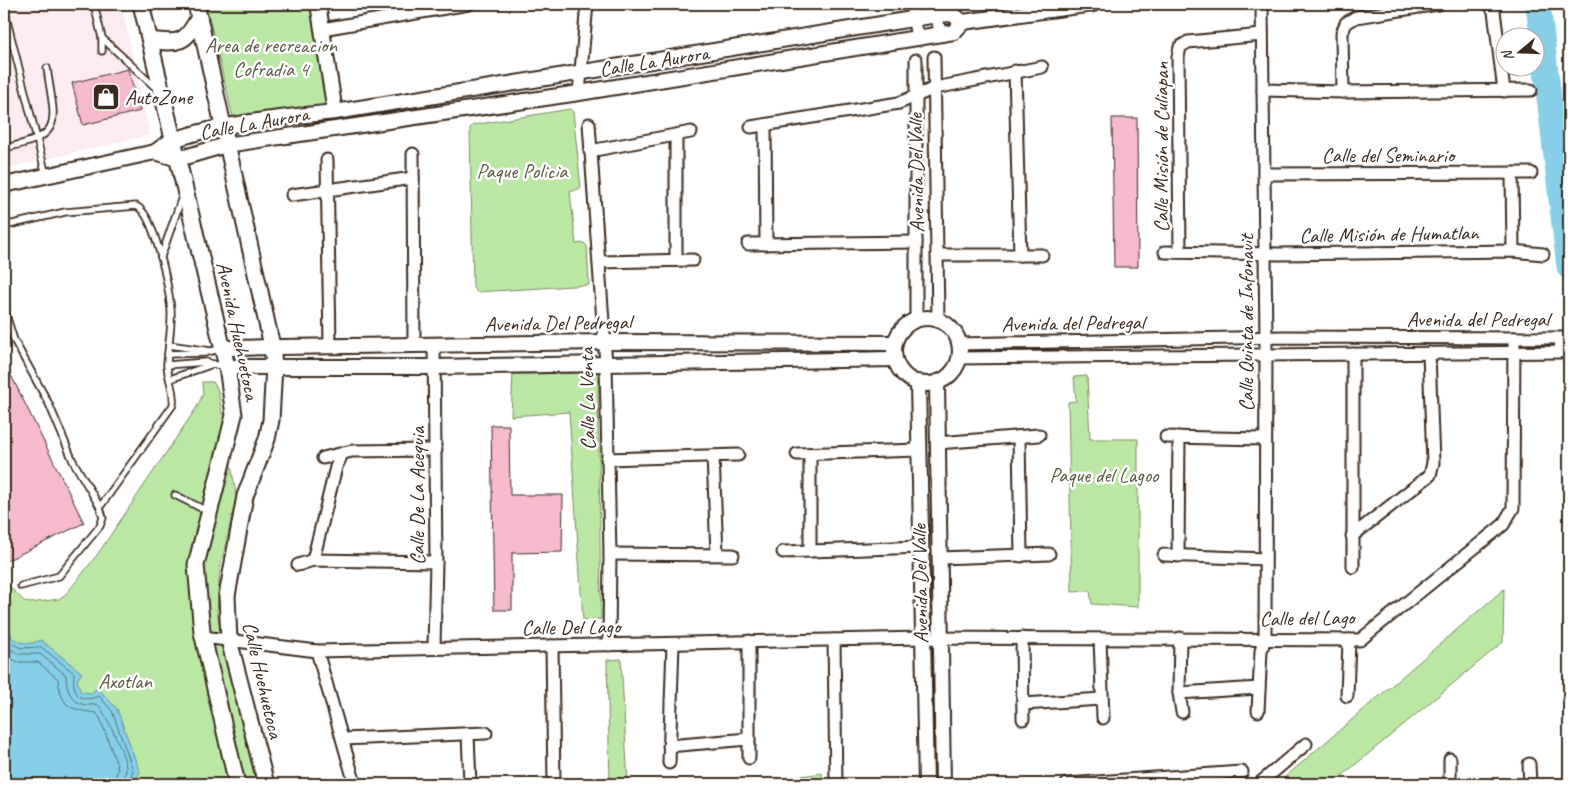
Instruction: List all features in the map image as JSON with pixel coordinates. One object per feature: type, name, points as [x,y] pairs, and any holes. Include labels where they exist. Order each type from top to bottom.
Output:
[{"type":"main road","name":"Avenida Huehuetoca","points":[[142,4],[185,188],[220,366],[234,415],[196,565],[203,637],[237,784]]},
{"type":"main road","name":"Avenida Huehuetoca","points":[[197,10],[272,346],[274,366],[268,439],[245,496]]},
{"type":"main road","points":[[150,40],[168,42],[185,39],[190,34],[197,10]]},
{"type":"main road","name":"Calle Huehuetoca","points":[[245,496],[227,596],[229,640],[266,784]]},
{"type":"street","points":[[318,4],[335,112]]},
{"type":"street","points":[[322,28],[469,4]]},
{"type":"street","points":[[579,93],[586,4]]},
{"type":"street","points":[[911,4],[917,38]]},
{"type":"street","points":[[940,34],[936,10],[952,14],[963,22],[1092,4]]},
{"type":"street","points":[[1343,92],[1342,33],[1346,23],[1356,17],[1438,4]]},
{"type":"street","points":[[1489,4],[1494,11],[1504,91]]},
{"type":"street","name":"Calle Quinta de Infonavit","points":[[1258,711],[1261,651],[1264,638],[1265,560],[1266,339],[1262,7]]},
{"type":"street","name":"Calle La Aurora","points":[[154,152],[173,140],[223,128],[914,20],[936,10]]},
{"type":"street","name":"Calle La Aurora","points":[[154,152],[178,159],[226,145],[579,93],[954,32],[963,22]]},
{"type":"street","name":"Calle Misión de Culiapan","points":[[1262,35],[1188,42],[1180,47],[1178,57],[1180,252],[1264,254]]},
{"type":"street","name":"Avenida Del Valle","points":[[934,57],[938,319]]},
{"type":"street","name":"Avenida Del Valle","points":[[916,60],[916,319]]},
{"type":"street","points":[[751,127],[899,103],[935,88],[1042,67]]},
{"type":"street","points":[[1015,71],[1020,255]]},
{"type":"street","points":[[1263,90],[1294,92],[1531,90]]},
{"type":"street","name":"Calle La Venta","points":[[589,124],[606,364],[610,554],[609,645]]},
{"type":"street","points":[[765,125],[766,244]]},
{"type":"street","points":[[590,151],[691,132]]},
{"type":"street","points":[[676,135],[676,260]]},
{"type":"street","points":[[6,185],[154,152]]},
{"type":"street","points":[[414,154],[414,344]]},
{"type":"street","points":[[327,160],[330,346]]},
{"type":"street","name":"Calle del Seminario","points":[[1264,174],[1531,173]]},
{"type":"street","points":[[1512,174],[1513,251]]},
{"type":"street","points":[[292,195],[413,178]]},
{"type":"street","points":[[748,244],[916,242]]},
{"type":"street","name":"Calle Misión de Humatlan","points":[[1264,254],[1513,251],[1543,254]]},
{"type":"street","points":[[1165,252],[1180,252]]},
{"type":"street","points":[[938,255],[1042,254]]},
{"type":"street","points":[[599,262],[693,260]]},
{"type":"street","points":[[927,317],[938,319],[952,329],[959,351],[950,374],[937,382],[918,382],[904,374],[895,359],[895,343],[903,328],[916,319],[927,317]]},
{"type":"street","name":"Calle del Lago","points":[[941,638],[1264,638],[1360,640],[1504,525],[1513,508],[1514,338]]},
{"type":"street","name":"Avenida del Pedregal","points":[[1561,338],[1560,352],[1266,355],[959,351],[1266,339],[1561,338]]},
{"type":"street","name":"Avenida Del Pedregal","points":[[217,350],[272,346],[604,342],[895,343]]},
{"type":"street","name":"Calle De La Acequia","points":[[434,345],[436,450],[434,647]]},
{"type":"street","points":[[1352,536],[1430,475],[1433,463],[1429,353]]},
{"type":"street","points":[[1353,354],[1353,567]]},
{"type":"street","name":"Avenida Del Pedregal","points":[[220,366],[434,367],[895,359]]},
{"type":"street","name":"Avenida Del Valle","points":[[918,382],[926,784]]},
{"type":"street","name":"Avenida Del Valle","points":[[937,382],[944,784]]},
{"type":"street","points":[[937,443],[1039,435]]},
{"type":"street","points":[[1166,436],[1265,440]]},
{"type":"street","points":[[1019,437],[1021,556]]},
{"type":"street","points":[[1178,556],[1179,437]]},
{"type":"street","points":[[323,458],[352,451],[436,450]]},
{"type":"street","points":[[797,454],[919,450]]},
{"type":"street","points":[[313,560],[336,467],[342,454]]},
{"type":"street","points":[[810,454],[810,551]]},
{"type":"street","points":[[607,459],[738,455]]},
{"type":"street","points":[[713,456],[717,554]]},
{"type":"street","points":[[783,552],[922,547]]},
{"type":"street","points":[[610,554],[733,555]]},
{"type":"street","points":[[940,558],[1049,554]]},
{"type":"street","points":[[1164,556],[1265,560]]},
{"type":"street","points":[[298,565],[313,560],[436,562]]},
{"type":"street","name":"Calle Del Lago","points":[[203,637],[317,651],[434,647],[941,638]]},
{"type":"street","points":[[1022,638],[1023,718]]},
{"type":"street","points":[[1180,638],[1182,712]]},
{"type":"street","points":[[1100,639],[1103,718]]},
{"type":"street","points":[[834,640],[836,784]]},
{"type":"street","points":[[1347,696],[1349,640]]},
{"type":"street","points":[[749,642],[749,758]]},
{"type":"street","points":[[669,763],[673,644]]},
{"type":"street","points":[[552,646],[554,784]]},
{"type":"street","points":[[317,651],[355,784]]},
{"type":"street","points":[[1180,693],[1260,688]]},
{"type":"street","points":[[1023,704],[1102,699]]},
{"type":"street","points":[[343,739],[486,733]]},
{"type":"street","points":[[468,734],[470,784]]},
{"type":"street","points":[[669,746],[748,740]]},
{"type":"street","points":[[1259,784],[1306,744]]},
{"type":"street","points":[[1450,759],[1450,784]]},
{"type":"street","points":[[1530,764],[1530,784]]},
{"type":"street","points":[[1067,784],[1181,780],[1242,772]]},
{"type":"lane","points":[[94,4],[102,38],[102,51]]},
{"type":"lane","points":[[4,9],[47,177]]},
{"type":"lane","points":[[102,38],[163,95]]},
{"type":"lane","points":[[4,148],[37,140],[52,128],[54,115],[47,68]]},
{"type":"lane","points":[[4,205],[6,185]]},
{"type":"lane","points":[[161,257],[185,188]]},
{"type":"lane","points":[[4,226],[65,212],[136,206],[142,210],[156,236],[171,308],[167,365],[174,394],[173,405],[100,507]]},
{"type":"lane","points":[[4,308],[14,340],[49,404],[74,461],[100,507],[103,518],[100,526],[64,571],[49,579],[21,586]]},
{"type":"lane","points":[[169,345],[217,350]]},
{"type":"lane","points":[[168,354],[204,353],[217,350]]},
{"type":"lane","points":[[167,365],[206,362],[220,366]]},
{"type":"lane","points":[[170,379],[220,366]]},
{"type":"lane","points":[[175,495],[210,513]]},
{"type":"shaded area","points":[[4,4],[121,4],[150,135],[4,169]]},
{"type":"green space","name":"Area de recreacion Cofradia 4","points":[[206,4],[313,4],[331,107],[234,122]]},
{"type":"green space","name":"Paque Policia","points":[[570,109],[573,112],[581,188],[570,192],[576,244],[584,243],[587,246],[589,285],[477,292],[473,288],[470,128],[473,125]]},
{"type":"green space","points":[[598,373],[601,619],[583,620],[569,412],[511,416],[513,374]]},
{"type":"green space","name":"Paque del Lagoo","points":[[1087,376],[1090,439],[1138,439],[1138,607],[1092,604],[1090,591],[1072,592],[1068,402],[1076,401],[1074,377]]},
{"type":"green space","name":"Axotlan","points":[[202,382],[213,382],[218,390],[235,488],[236,499],[220,569],[217,611],[227,667],[257,784],[4,784],[4,581],[24,601],[30,603],[59,599],[67,593],[97,555],[197,407],[203,394]]},
{"type":"green space","points":[[1504,589],[1503,642],[1332,784],[1277,784]]},
{"type":"green space","points":[[621,659],[628,784],[610,784],[607,660]]},
{"type":"green space","points":[[822,773],[823,784],[751,784],[751,783]]},
{"type":"water","points":[[4,615],[10,619],[12,638],[27,643],[41,640],[82,673],[77,680],[81,692],[92,693],[97,687],[117,709],[140,773],[133,781],[133,784],[4,784]]},
{"type":"building","name":"AutoZone","points":[[128,69],[140,111],[83,125],[72,83]]},
{"type":"building","points":[[1112,118],[1137,118],[1138,267],[1114,267]]},
{"type":"building","points":[[4,361],[84,523],[4,562]]},
{"type":"building","points":[[491,425],[509,425],[510,495],[563,495],[562,552],[512,553],[512,610],[494,610]]},
{"type":"waterway","points":[[1538,4],[1569,267]]},
{"type":"place","name":"AutoZone","points":[[106,97]]}]
